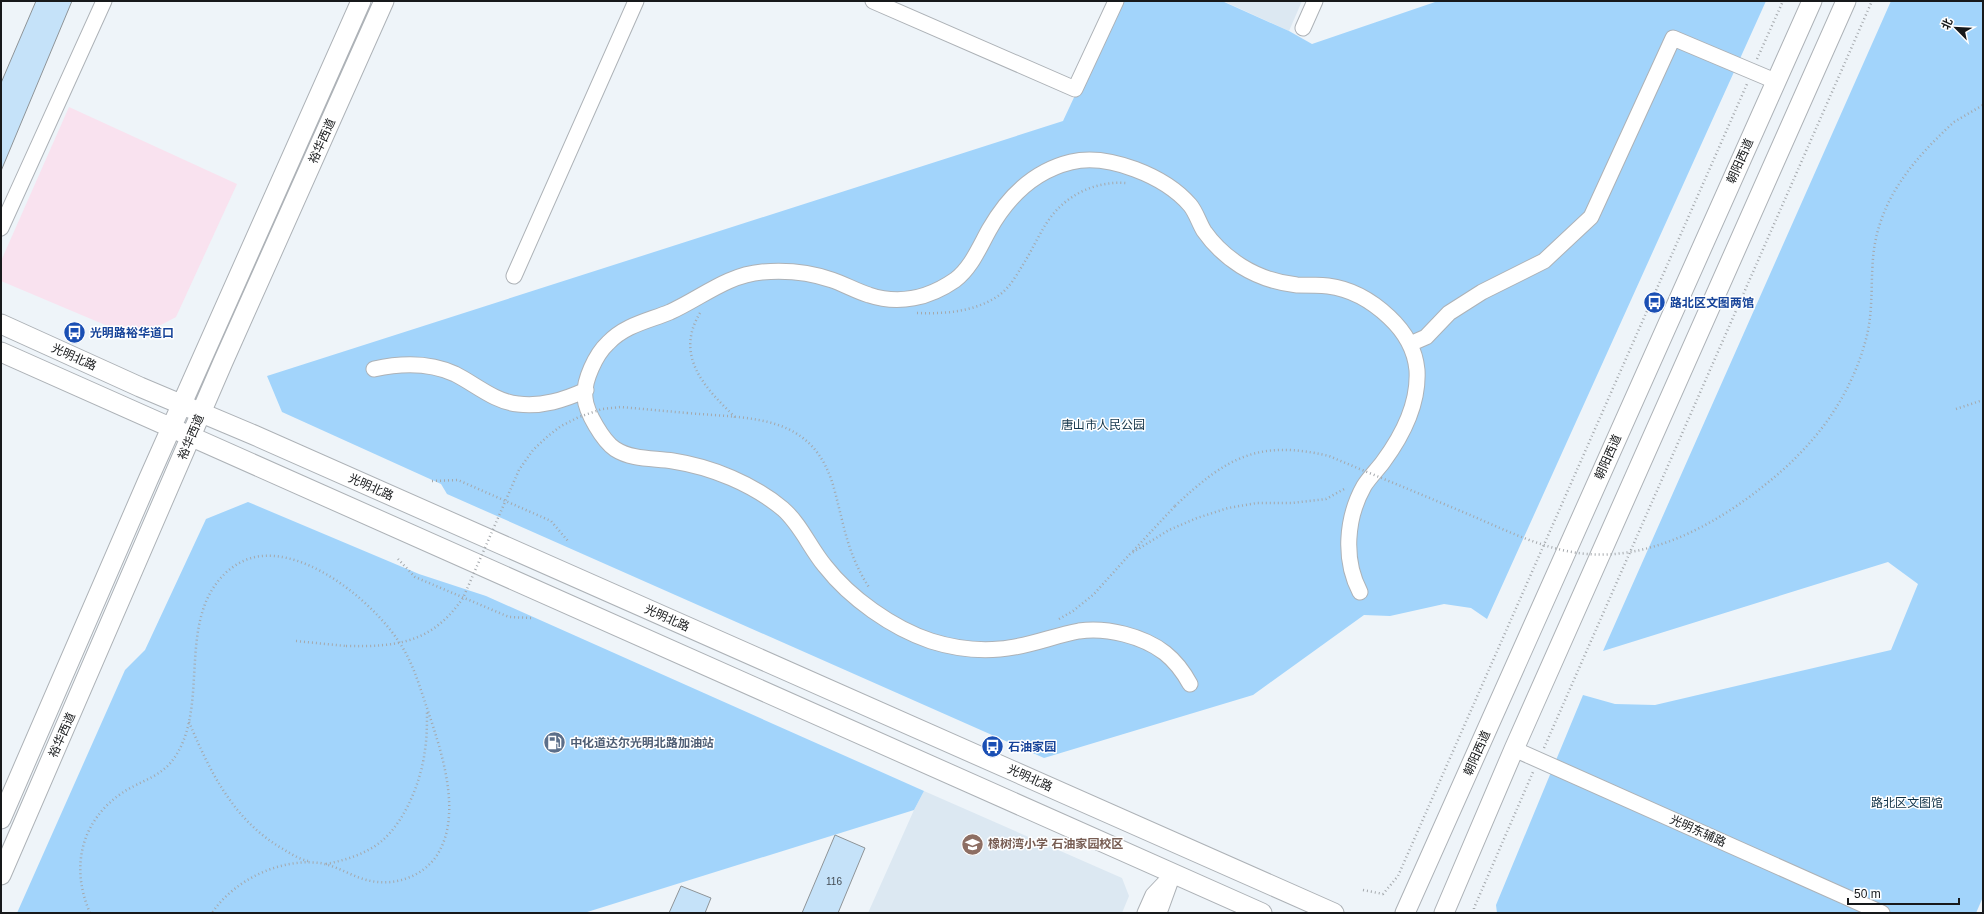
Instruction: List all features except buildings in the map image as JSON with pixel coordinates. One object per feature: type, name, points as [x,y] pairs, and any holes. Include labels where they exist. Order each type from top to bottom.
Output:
[{"type":"main road","name":"裕华西道","points":[[1,819],[182,404],[361,1]]},
{"type":"main road","name":"裕华西道","points":[[1,875],[202,413],[384,1]]},
{"type":"main road","name":"朝阳西道","points":[[1405,913],[1812,1]]},
{"type":"main road","points":[[1444,913],[1514,749],[1846,1]]},
{"type":"main road","name":"光明北路","points":[[1,324],[1334,913]]},
{"type":"main road","name":"光明北路","points":[[1,352],[1262,913]]},
{"type":"street","points":[[1,228],[104,1]]},
{"type":"street","points":[[514,276],[636,1]]},
{"type":"street","points":[[873,1],[1075,89],[1116,1]]},
{"type":"street","points":[[1303,28],[1315,1]]},
{"type":"street","points":[[1410,344],[1426,337],[1449,313],[1482,292],[1544,261],[1592,217],[1673,38],[1776,81]]},
{"type":"street","points":[[1190,684],[1187,677],[1167,654],[1142,640],[1110,631],[1082,630],[1029,645],[1001,649],[975,650],[930,641],[900,628],[865,606],[825,567],[806,536],[786,512],[769,499],[747,486],[705,469],[667,460],[630,456],[612,448],[601,436],[585,398],[594,362],[602,348],[626,328],[675,310],[729,280],[745,275],[788,271],[809,273],[833,280],[870,296],[898,301],[916,298],[941,288],[960,276],[975,256],[998,214],[1015,194],[1032,179],[1051,168],[1073,161],[1092,159],[1108,160],[1128,166],[1153,177],[1192,206],[1203,230],[1220,249],[1237,264],[1256,274],[1279,282],[1330,286],[1353,292],[1372,302],[1396,323],[1410,344],[1417,366],[1416,392],[1411,412],[1401,435],[1363,488],[1352,517],[1348,556],[1354,579],[1360,592]]},
{"type":"street","points":[[374,369],[391,365],[411,364],[433,367],[454,374],[499,399],[517,404],[547,404],[586,390]]},
{"type":"street","name":"光明东辅路","points":[[1514,749],[1882,913]]},
{"type":"street","points":[[1145,913],[1153,895],[1173,874]]},
{"type":"street","points":[[1160,913],[1173,874]]},
{"type":"path","points":[[1363,890],[1383,894],[1398,876],[1783,1]]},
{"type":"path","points":[[1474,913],[1474,908],[1872,1]]},
{"type":"path","points":[[1056,621],[1073,611],[1094,594],[1175,506],[1212,474],[1234,461],[1252,453],[1275,449],[1303,450],[1329,456],[1527,539],[1573,552],[1624,553],[1655,546],[1690,532],[1743,502],[1775,477],[1804,450],[1826,424],[1841,401],[1856,368],[1867,337],[1875,247],[1882,219],[1897,185],[1911,165],[1954,122],[1983,105]]},
{"type":"path","points":[[911,313],[937,314],[959,312],[980,305],[999,296],[1014,280],[1053,214],[1070,198],[1086,189],[1111,182],[1130,183]]},
{"type":"path","points":[[704,307],[691,333],[690,351],[693,364],[712,395],[735,417]]},
{"type":"path","points":[[1956,409],[1983,400]]},
{"type":"path","points":[[296,641],[346,646],[389,646],[411,641],[424,636],[440,624],[454,610],[463,598],[519,470],[533,450],[561,426],[579,417],[602,409],[621,407],[758,419],[781,426],[799,434],[817,450],[828,470],[835,491],[847,542],[859,572],[873,594]]},
{"type":"path","points":[[1364,474],[1369,469]]},
{"type":"path","points":[[432,481],[458,480],[506,501],[551,521],[568,541]]},
{"type":"path","points":[[1130,554],[1169,530],[1197,518],[1228,508],[1257,503],[1292,503],[1326,499],[1347,488]]},
{"type":"path","points":[[90,913],[83,887],[81,865],[87,830],[106,806],[122,793],[159,773],[172,761],[183,742],[189,722],[198,628],[204,605],[212,588],[226,571],[241,562],[254,557],[285,557],[306,564],[334,580],[363,600],[384,622],[404,649],[417,677],[440,748],[447,779],[447,829],[441,847],[434,860],[422,870],[407,879],[384,882],[370,881],[323,863],[307,862],[266,871],[249,879],[227,894],[212,913]]},
{"type":"path","points":[[398,559],[415,577],[509,617],[532,618]]},
{"type":"path","points":[[189,722],[206,761],[230,802],[241,816],[273,844],[301,860],[322,864],[346,860],[371,849],[392,830],[408,805],[419,781],[425,751],[427,709]]},
{"type":"shaded area","points":[[1223,1],[1302,1],[1289,31]]},
{"type":"shaded area","points":[[69,107],[237,184],[176,317],[136,338],[1,281],[1,261]]},
{"type":"shaded area","name":"橡树湾小学 石油家园校区","points":[[924,791],[1122,878],[1129,896],[1122,913],[868,913]]},
{"type":"green space","name":"唐山市人民公园","points":[[1119,1],[1222,1],[1289,31],[1312,44],[1438,1],[1766,1],[1487,619],[1471,608],[1444,604],[1390,616],[1364,615],[1253,695],[1044,758],[447,494],[441,484],[282,412],[267,376],[1063,121]]},
{"type":"green space","name":"路北区文图馆","points":[[1891,1],[1983,1],[1983,897],[1976,913],[1497,913],[1496,905],[1583,695],[1615,704],[1655,705],[1891,650],[1918,584],[1888,562],[1603,651]]},
{"type":"green space","points":[[248,502],[419,574],[486,596],[924,791],[914,810],[584,913],[17,913],[125,670],[145,650],[206,519]]},
{"type":"place","name":"路北区文图两馆","points":[[1654,303]]},
{"type":"place","name":"光明路裕华道口","points":[[75,333]]},
{"type":"place","name":"中化道达尔光明北路加油站","points":[[554,743]]},
{"type":"place","name":"石油家园","points":[[993,747]]},
{"type":"place","name":"橡树湾小学 石油家园校区","points":[[972,844]]}]
